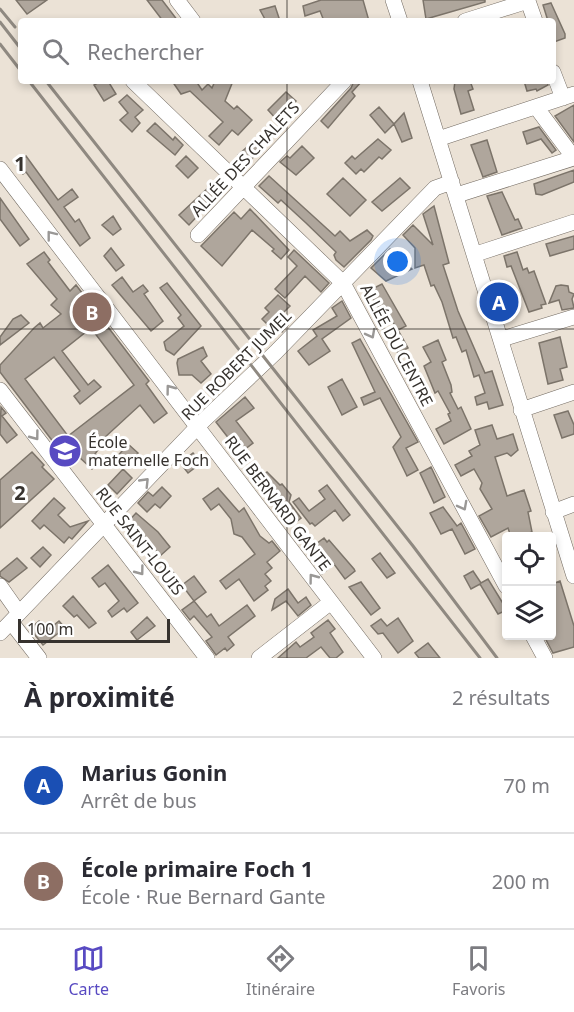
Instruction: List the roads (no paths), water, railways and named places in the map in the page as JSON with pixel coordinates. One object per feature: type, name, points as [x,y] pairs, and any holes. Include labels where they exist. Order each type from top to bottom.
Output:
[{"type":"street","points":[[177,0],[191,18]]},
{"type":"street","points":[[393,0],[399,18]]},
{"type":"street","points":[[474,18],[528,0],[534,18]]},
{"type":"street","points":[[438,139],[569,96],[556,76]]},
{"type":"street","name":"ALLÉE DU CENTRE","points":[[136,84],[343,283],[502,577]]},
{"type":"street","name":"ALLÉE DES CHALETS","points":[[198,235],[341,84]]},
{"type":"street","points":[[421,84],[502,339],[502,351],[562,508],[574,554]]},
{"type":"street","points":[[536,107],[574,158]]},
{"type":"street","name":"RUE ROBERT JUMEL","points":[[0,633],[198,427],[435,188],[454,189],[574,158]]},
{"type":"street","name":"RUE BERNARD GANTE","points":[[0,169],[374,658]]},
{"type":"street","points":[[476,254],[574,222]]},
{"type":"street","points":[[502,339],[574,317]]},
{"type":"street","name":"RUE SAINT-LOUIS","points":[[0,390],[207,658]]},
{"type":"street","points":[[525,409],[574,392]]},
{"type":"street","points":[[562,508],[574,576]]},
{"type":"street","points":[[0,586],[39,658]]},
{"type":"street","points":[[260,658],[330,602]]},
{"type":"street","points":[[535,640],[545,658]]},
{"type":"railway","points":[[0,9],[15,27]]},
{"type":"railway","points":[[0,22],[18,45]]},
{"type":"railway","points":[[0,44],[18,67]]},
{"type":"railway","points":[[31,84],[480,658]]},
{"type":"railway","points":[[48,84],[413,546],[497,658]]},
{"type":"place","name":"Marius Gonin","points":[[499,302]]},
{"type":"place","name":"École primaire Foch 1","points":[[92,312]]},
{"type":"place","name":"École maternelle Foch","points":[[65,451]]}]
